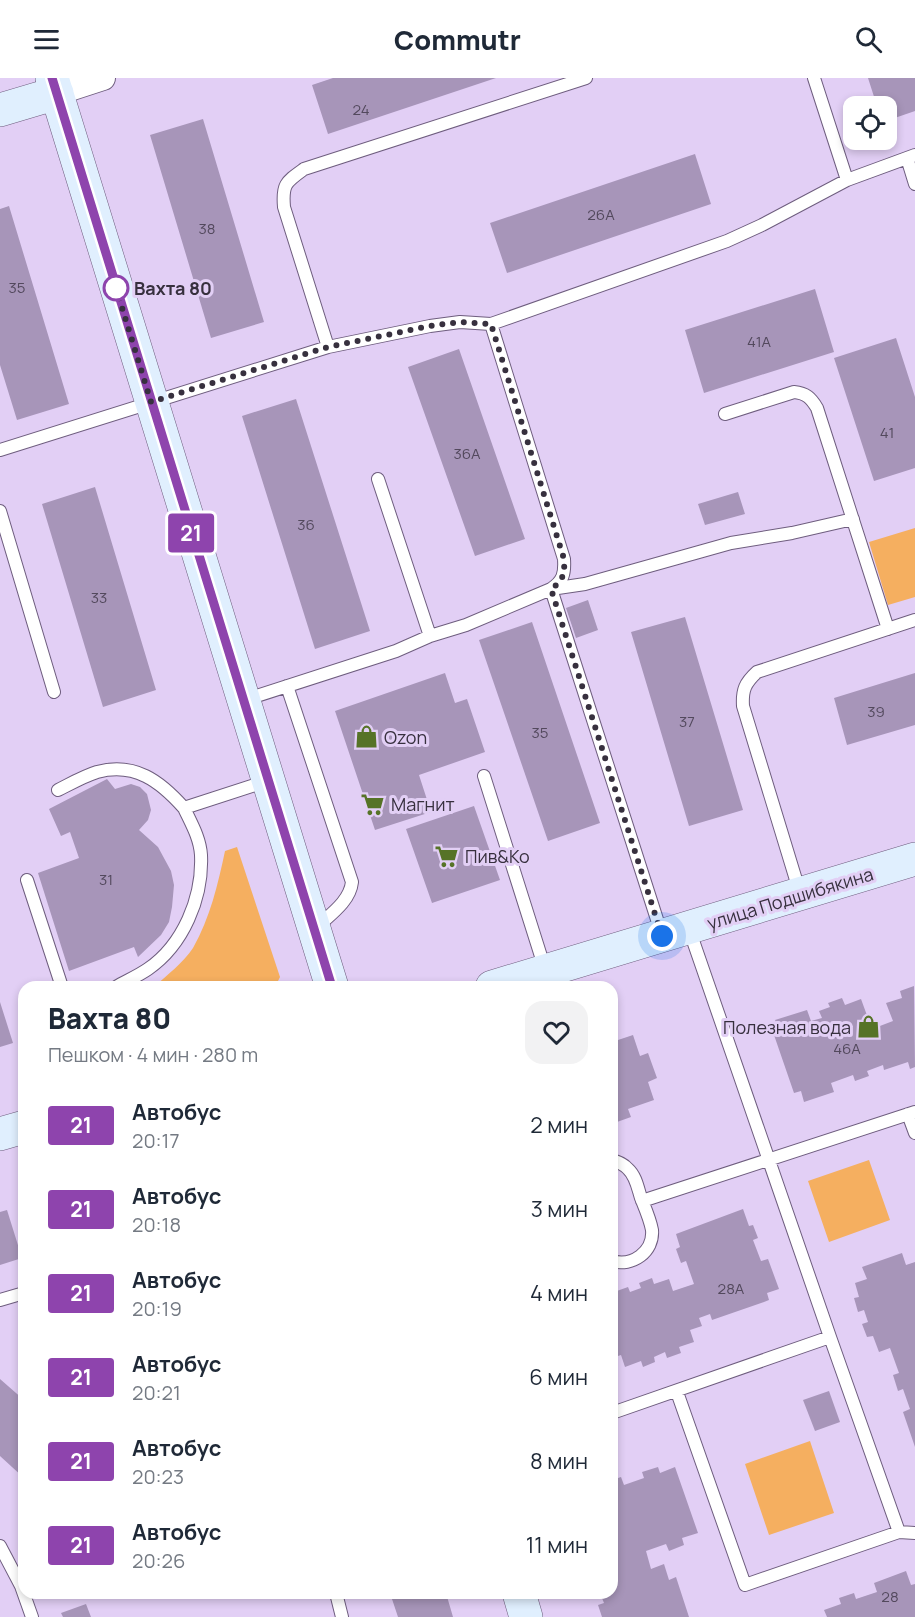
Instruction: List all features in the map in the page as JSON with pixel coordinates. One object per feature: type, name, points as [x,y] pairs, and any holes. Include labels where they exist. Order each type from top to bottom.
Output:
[{"type":"main road","points":[[0,110],[54,85],[330,981]]},
{"type":"main road","name":"улица Подшибякина","points":[[512,981],[915,859]]},
{"type":"main road","points":[[0,1134],[18,1129]]},
{"type":"main road","points":[[521,1599],[526,1617]]},
{"type":"street","points":[[54,85],[103,78]]},
{"type":"lane","points":[[328,347],[284,207],[283,190],[290,179],[304,169],[586,78]]},
{"type":"lane","points":[[814,78],[847,180]]},
{"type":"lane","points":[[0,450],[328,347],[430,326],[460,322],[491,324],[727,241],[847,180],[911,157],[915,184]]},
{"type":"lane","points":[[243,700],[396,651],[430,636],[466,625],[559,584],[565,573],[564,559],[491,324]]},
{"type":"lane","points":[[725,414],[794,392],[803,393],[811,398],[817,408],[888,629]]},
{"type":"lane","points":[[378,479],[430,636]]},
{"type":"lane","points":[[0,511],[54,692]]},
{"type":"lane","points":[[551,589],[585,584],[731,543],[853,519]]},
{"type":"lane","points":[[551,589],[676,932],[769,1160],[899,1532]]},
{"type":"lane","points":[[801,895],[743,706],[742,691],[757,672],[915,620]]},
{"type":"lane","points":[[287,686],[352,882],[348,898],[314,930]]},
{"type":"lane","points":[[58,790],[97,772],[121,769],[145,774],[168,789],[184,808],[196,833],[201,854],[200,877],[193,907],[180,938],[149,969],[127,981]]},
{"type":"lane","points":[[484,776],[545,971]]},
{"type":"lane","points":[[184,808],[268,781]]},
{"type":"lane","points":[[27,880],[60,981]]},
{"type":"lane","points":[[642,1201],[912,1113],[915,1133]]},
{"type":"lane","points":[[618,1163],[631,1172],[652,1229],[648,1249],[632,1261],[618,1262]]},
{"type":"lane","points":[[0,1300],[18,1295]]},
{"type":"lane","points":[[618,1411],[830,1337]]},
{"type":"lane","points":[[677,1392],[745,1585],[899,1532],[915,1533]]},
{"type":"lane","points":[[0,1546],[18,1580]]},
{"type":"lane","points":[[26,1599],[32,1617]]},
{"type":"lane","points":[[338,1599],[342,1617]]},
{"type":"shaded area","points":[[915,528],[915,597],[888,605],[869,542]]},
{"type":"shaded area","points":[[237,847],[280,977],[278,981],[161,981],[180,964],[199,937],[209,913],[225,851]]},
{"type":"shaded area","points":[[869,1160],[890,1220],[829,1242],[808,1181]]},
{"type":"shaded area","points":[[810,1441],[834,1513],[769,1535],[745,1464]]},
{"type":"building","points":[[333,78],[496,78],[328,134],[312,85]]},
{"type":"building","points":[[868,78],[915,78],[915,111],[897,117],[897,96],[874,96]]},
{"type":"building","points":[[203,119],[264,322],[211,338],[150,135]]},
{"type":"building","points":[[695,154],[711,204],[507,273],[490,223]]},
{"type":"building","points":[[9,206],[69,404],[17,420],[0,365],[0,209]]},
{"type":"building","points":[[815,289],[834,352],[704,393],[685,330]]},
{"type":"building","points":[[896,338],[915,397],[915,468],[874,481],[834,358]]},
{"type":"building","points":[[459,349],[525,539],[475,556],[408,367]]},
{"type":"building","points":[[296,399],[370,631],[315,649],[242,416]]},
{"type":"building","points":[[95,487],[156,690],[103,707],[42,504]]},
{"type":"building","points":[[738,492],[745,514],[705,525],[698,504]]},
{"type":"building","points":[[588,600],[598,630],[576,638],[566,608]]},
{"type":"building","points":[[685,617],[743,810],[689,826],[631,632]]},
{"type":"building","points":[[532,622],[600,823],[548,841],[479,640]]},
{"type":"building","points":[[445,673],[455,703],[467,699],[485,752],[419,775],[431,812],[375,830],[335,711]]},
{"type":"building","points":[[915,673],[915,725],[847,745],[834,698]]},
{"type":"building","points":[[107,779],[115,789],[131,784],[140,787],[147,794],[151,810],[148,820],[139,830],[158,847],[171,871],[174,885],[172,907],[169,922],[161,935],[138,957],[134,947],[69,971],[38,873],[79,858],[70,832],[61,836],[49,809]]},
{"type":"building","points":[[474,806],[500,880],[432,903],[406,829]]},
{"type":"building","points":[[914,986],[915,1067],[910,1069],[908,1062],[884,1070],[883,1065],[867,1071],[869,1076],[855,1081],[853,1075],[831,1083],[834,1092],[804,1102],[801,1091],[794,1093],[774,1035],[780,1033],[775,1020],[807,1010],[811,1021],[822,1018],[819,1011],[830,1007],[828,1003],[842,998],[845,1005],[861,999],[872,1029],[893,1021],[886,1003],[902,998],[900,991]]},
{"type":"building","points":[[0,1002],[13,1043],[0,1047]]},
{"type":"building","points":[[633,1035],[640,1056],[648,1053],[657,1078],[648,1082],[654,1100],[628,1109],[631,1117],[618,1122],[618,1040]]},
{"type":"building","points":[[743,1209],[749,1226],[753,1225],[758,1238],[753,1240],[761,1261],[768,1259],[779,1289],[767,1293],[769,1300],[764,1302],[712,1320],[710,1314],[699,1318],[702,1326],[690,1330],[694,1342],[679,1347],[681,1353],[667,1358],[665,1352],[654,1357],[655,1362],[643,1367],[641,1361],[625,1367],[621,1355],[618,1356],[618,1291],[628,1287],[630,1292],[641,1288],[639,1283],[652,1278],[654,1284],[669,1279],[673,1291],[694,1284],[686,1261],[681,1263],[676,1249],[680,1247],[676,1234]]},
{"type":"building","points":[[7,1210],[18,1245],[18,1259],[0,1265],[0,1212]]},
{"type":"building","points":[[902,1253],[906,1265],[915,1262],[915,1447],[903,1412],[910,1409],[903,1389],[898,1391],[893,1375],[899,1373],[890,1348],[879,1352],[873,1336],[867,1337],[862,1324],[868,1322],[864,1310],[858,1312],[854,1298],[859,1297],[855,1283],[867,1279],[862,1267]]},
{"type":"building","points":[[0,1379],[18,1395],[18,1472],[0,1456]]},
{"type":"building","points":[[829,1391],[840,1422],[815,1431],[803,1400]]},
{"type":"building","points":[[658,1467],[660,1473],[675,1467],[698,1533],[682,1538],[684,1545],[669,1551],[666,1544],[646,1551],[651,1569],[664,1564],[669,1580],[676,1577],[689,1617],[602,1617],[598,1605],[604,1603],[602,1599],[618,1599],[618,1478],[621,1477],[624,1485],[644,1478],[642,1472]]},
{"type":"building","points":[[906,1571],[911,1585],[915,1584],[915,1617],[827,1617],[824,1610],[841,1604],[839,1598],[854,1593],[856,1599],[877,1592],[874,1583]]},
{"type":"building","points":[[392,1599],[448,1599],[453,1617],[398,1617]]},
{"type":"building","points":[[86,1604],[91,1617],[63,1617],[61,1613]]},
{"type":"bus line","name":"21","points":[[52,78],[330,981]]},
{"type":"place","name":"Вахта 80","points":[[116,288]]},
{"type":"place","name":"Ozon","points":[[366,737]]},
{"type":"place","name":"Магнит","points":[[373,804]]},
{"type":"place","name":"Пив&Ко","points":[[447,856]]},
{"type":"place","name":"Полезная вода","points":[[869,1027]]},
{"type":"route","points":[[116,288],[151,402],[328,347],[430,326],[460,322],[491,324],[564,559],[565,573],[559,584],[551,589],[662,936]]}]
